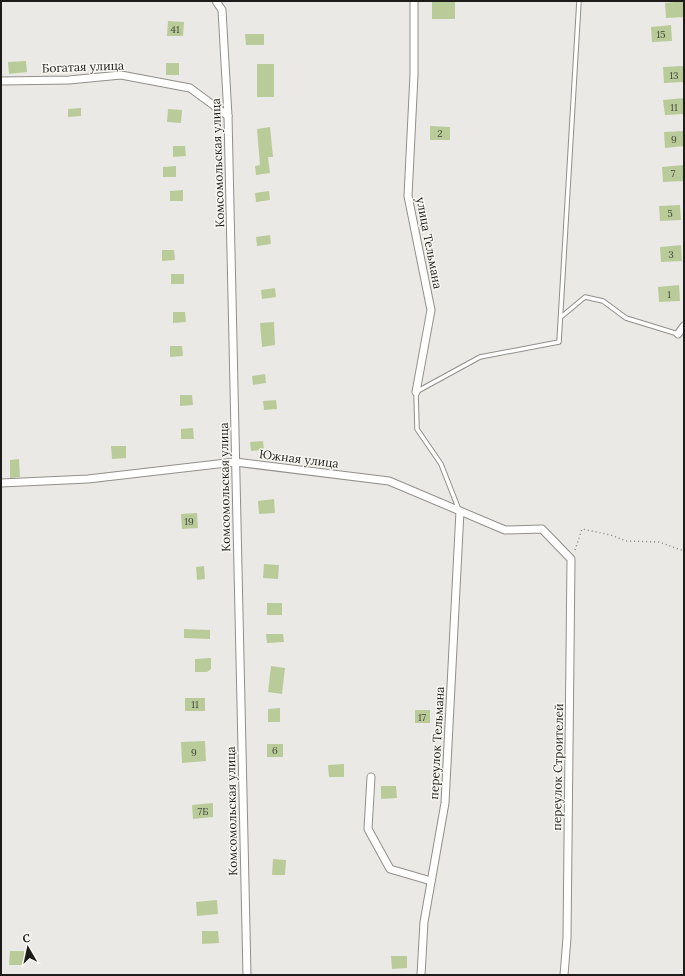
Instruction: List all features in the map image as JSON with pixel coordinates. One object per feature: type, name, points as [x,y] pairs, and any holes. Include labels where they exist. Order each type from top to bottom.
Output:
[{"type":"street","name":"Комсомольская улица","points":[[216,1],[222,10],[228,116],[247,975]]},
{"type":"street","name":"улица Тельмана","points":[[414,1],[414,75],[408,196],[431,310],[416,392]]},
{"type":"street","name":"Богатая улица","points":[[1,81],[69,80],[121,75],[190,88],[228,116]]},
{"type":"street","points":[[678,334],[684,326]]},
{"type":"street","name":"Южная улица","points":[[1,483],[88,479],[235,462],[389,481],[505,530],[542,529],[571,559]]},
{"type":"street","name":"переулок Тельмана","points":[[421,975],[424,922],[445,803],[460,512]]},
{"type":"street","name":"переулок Строителей","points":[[564,975],[567,938],[571,559]]},
{"type":"street","points":[[371,777],[368,829],[390,869],[431,881]]},
{"type":"lane","points":[[460,512],[441,464],[417,429],[416,392],[480,357],[559,342],[579,1]]},
{"type":"lane","points":[[561,317],[585,297],[602,301],[626,318],[678,334]]},
{"type":"path","points":[[571,559],[582,529],[611,535],[626,541],[659,542],[684,552]]},
{"type":"building","points":[[432,1],[455,1],[455,19],[432,19]]},
{"type":"building","points":[[684,1],[684,17],[666,18],[665,3]]},
{"type":"building","points":[[168,21],[184,22],[183,36],[167,36]]},
{"type":"building","points":[[671,25],[672,41],[652,42],[651,27]]},
{"type":"building","points":[[245,34],[264,34],[264,45],[246,45]]},
{"type":"building","points":[[26,61],[27,72],[9,74],[8,62]]},
{"type":"building","points":[[166,63],[179,63],[179,75],[166,75]]},
{"type":"building","points":[[257,64],[274,64],[274,97],[257,97]]},
{"type":"building","points":[[684,66],[684,82],[664,83],[663,67]]},
{"type":"building","points":[[684,98],[684,114],[665,115],[663,100]]},
{"type":"building","points":[[81,108],[81,116],[68,117],[68,109]]},
{"type":"building","points":[[168,109],[182,110],[181,123],[167,122]]},
{"type":"building","points":[[430,126],[450,127],[450,140],[430,140]]},
{"type":"building","points":[[270,127],[273,157],[268,157],[270,173],[256,175],[255,166],[260,165],[257,129]]},
{"type":"building","points":[[684,131],[684,146],[665,148],[664,132]]},
{"type":"building","points":[[173,146],[185,146],[186,156],[173,157]]},
{"type":"building","points":[[683,165],[684,181],[663,182],[662,167]]},
{"type":"building","points":[[176,166],[176,177],[163,177],[163,167]]},
{"type":"building","points":[[183,190],[183,201],[170,201],[170,191]]},
{"type":"building","points":[[269,191],[270,200],[256,202],[255,193]]},
{"type":"building","points":[[680,205],[681,220],[660,221],[659,206]]},
{"type":"building","points":[[270,235],[271,244],[257,246],[256,237]]},
{"type":"building","points":[[681,245],[682,261],[661,262],[660,247]]},
{"type":"building","points":[[162,250],[174,250],[175,260],[162,261]]},
{"type":"building","points":[[171,274],[184,274],[184,284],[171,284]]},
{"type":"building","points":[[679,285],[680,301],[659,302],[658,287]]},
{"type":"building","points":[[275,288],[276,297],[262,299],[261,290]]},
{"type":"building","points":[[173,312],[185,312],[186,322],[173,323]]},
{"type":"building","points":[[274,322],[275,345],[262,347],[260,323]]},
{"type":"building","points":[[170,346],[182,346],[183,356],[170,357]]},
{"type":"building","points":[[265,374],[266,383],[253,385],[252,376]]},
{"type":"building","points":[[180,395],[192,395],[193,405],[180,406]]},
{"type":"building","points":[[276,400],[277,409],[264,410],[263,401]]},
{"type":"building","points":[[193,428],[194,439],[181,439],[181,429]]},
{"type":"building","points":[[263,441],[264,450],[251,451],[250,442]]},
{"type":"building","points":[[111,446],[126,446],[126,458],[112,459]]},
{"type":"building","points":[[19,459],[20,477],[10,478],[10,460]]},
{"type":"building","points":[[274,499],[275,513],[259,514],[258,501]]},
{"type":"building","points":[[197,513],[198,528],[182,529],[181,514]]},
{"type":"building","points":[[264,564],[279,565],[278,579],[263,578]]},
{"type":"building","points":[[204,566],[205,579],[197,580],[196,567]]},
{"type":"building","points":[[267,603],[282,603],[282,615],[267,615]]},
{"type":"building","points":[[184,629],[210,630],[210,639],[184,638]]},
{"type":"building","points":[[266,634],[283,634],[284,642],[267,643]]},
{"type":"building","points":[[211,658],[211,669],[207,672],[195,672],[195,659]]},
{"type":"building","points":[[271,666],[285,668],[282,694],[268,692]]},
{"type":"building","points":[[185,698],[205,698],[205,711],[185,711]]},
{"type":"building","points":[[280,708],[280,722],[268,722],[268,709]]},
{"type":"building","points":[[415,710],[430,710],[430,723],[415,723]]},
{"type":"building","points":[[205,741],[206,761],[182,763],[181,742]]},
{"type":"building","points":[[267,744],[283,744],[283,757],[267,757]]},
{"type":"building","points":[[344,764],[344,777],[329,777],[328,765]]},
{"type":"building","points":[[381,786],[396,786],[397,798],[381,799]]},
{"type":"building","points":[[213,803],[213,817],[193,819],[192,805]]},
{"type":"building","points":[[273,859],[286,860],[285,875],[272,875]]},
{"type":"building","points":[[217,900],[218,914],[197,916],[196,902]]},
{"type":"building","points":[[202,931],[218,931],[219,943],[202,944]]},
{"type":"building","points":[[10,951],[24,951],[24,965],[9,965]]},
{"type":"building","points":[[391,956],[407,956],[407,968],[392,969]]}]
